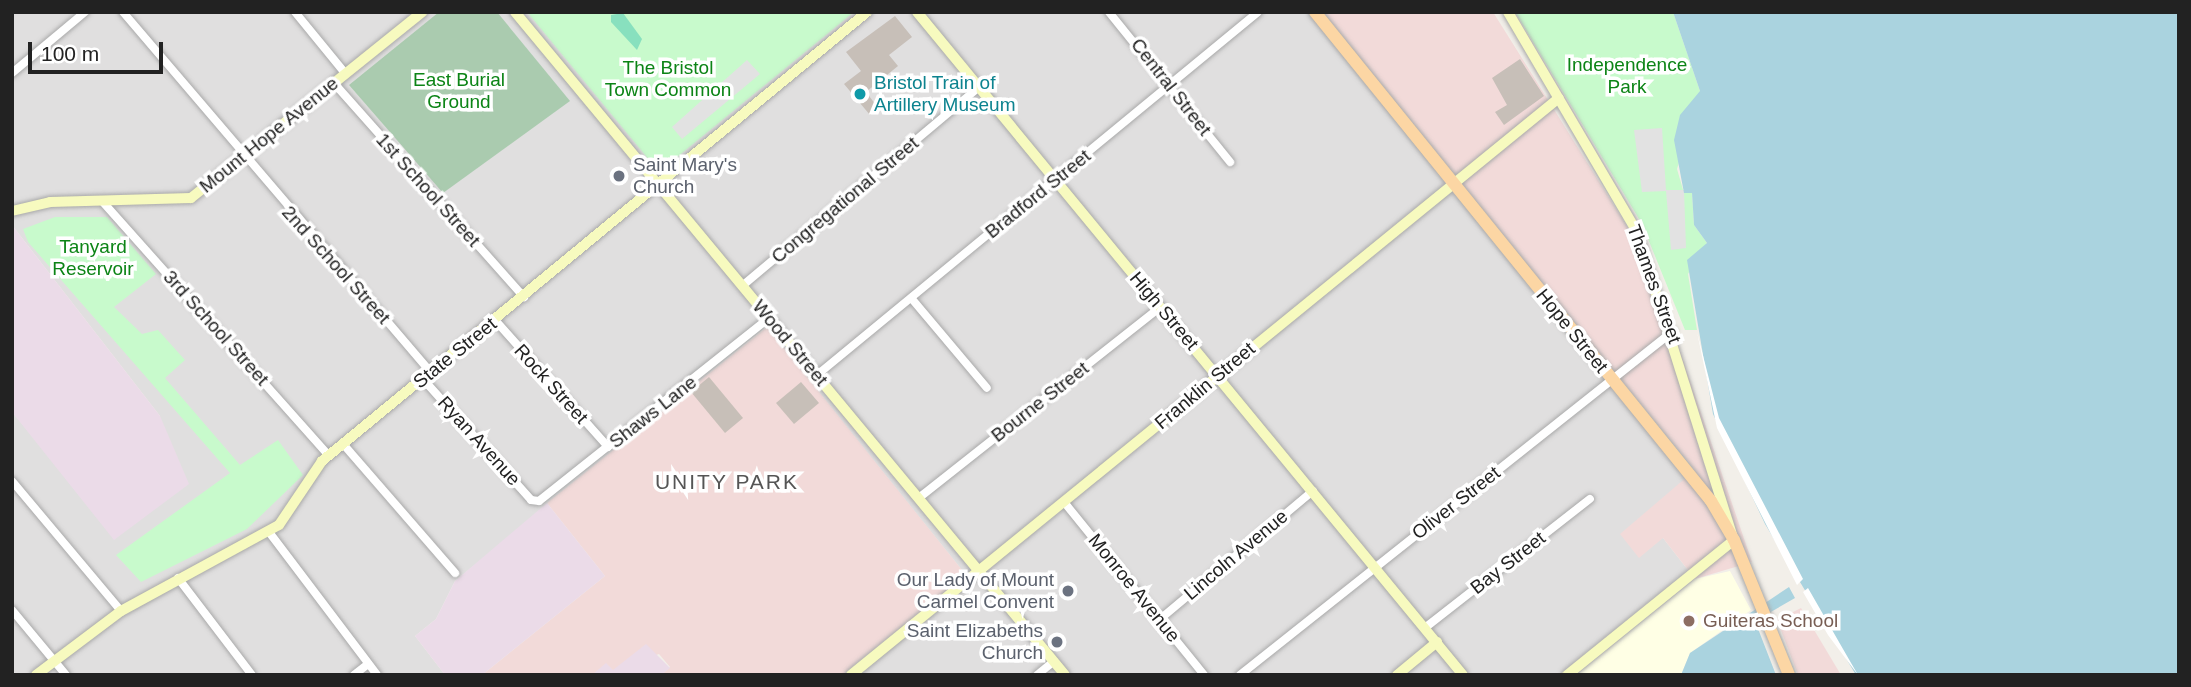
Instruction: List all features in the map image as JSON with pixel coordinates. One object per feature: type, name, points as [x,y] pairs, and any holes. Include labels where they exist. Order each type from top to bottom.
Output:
[{"type":"main road","name":"Hope Street","points":[[1315,12],[1699,484],[1734,540],[1788,675]]},
{"type":"street","points":[[12,73],[85,12]]},
{"type":"street","name":"2nd School Street","points":[[122,12],[241,157],[427,375]]},
{"type":"street","points":[[295,12],[345,73]]},
{"type":"street","name":"Mount Hope Avenue","points":[[12,211],[102,201],[186,200],[422,12]]},
{"type":"street","name":"Wood Street","points":[[515,12],[1065,675]]},
{"type":"street","name":"State Street","points":[[36,675],[121,611],[178,578],[269,532],[287,517],[329,456],[867,12]]},
{"type":"street","name":"High Street","points":[[917,12],[1376,566],[1463,675]]},
{"type":"street","name":"Central Street","points":[[1110,12],[1230,162]]},
{"type":"street","name":"Bradford Street","points":[[817,375],[1258,12]]},
{"type":"street","name":"Thames Street","points":[[1508,12],[1636,230],[1672,332],[1734,540]]},
{"type":"street","name":"1st School Street","points":[[333,82],[524,297]]},
{"type":"street","name":"Congregational Street","points":[[743,286],[979,87]]},
{"type":"street","name":"Franklin Street","points":[[850,675],[980,572],[1559,98]]},
{"type":"street","name":"3rd School Street","points":[[102,201],[329,456]]},
{"type":"street","points":[[912,299],[987,388]]},
{"type":"street","name":"Bourne Street","points":[[920,497],[1161,307]]},
{"type":"street","name":"Shaws Lane","points":[[535,502],[769,318]]},
{"type":"street","name":"Rock Street","points":[[495,320],[608,447]]},
{"type":"street","name":"Oliver Street","points":[[1240,675],[1672,332]]},
{"type":"street","name":"Ryan Avenue","points":[[427,375],[535,502]]},
{"type":"street","points":[[344,444],[455,573]]},
{"type":"street","points":[[1699,484],[1712,467]]},
{"type":"street","points":[[12,481],[121,611]]},
{"type":"street","name":"Lincoln Avenue","points":[[1159,620],[1314,491]]},
{"type":"street","name":"Bay Street","points":[[1426,627],[1590,499]]},
{"type":"street","name":"Monroe Avenue","points":[[1064,502],[1204,675]]},
{"type":"street","points":[[269,532],[377,675]]},
{"type":"street","points":[[1567,675],[1734,540]]},
{"type":"street","points":[[178,578],[252,675]]},
{"type":"street","points":[[12,610],[66,675]]},
{"type":"street","points":[[1397,675],[1437,642]]},
{"type":"street","points":[[1037,675],[1054,661]]},
{"type":"street","points":[[354,675],[368,664]]},
{"type":"shaded area","points":[[12,12],[1318,12],[1695,470],[1663,538],[1695,579],[1576,675],[842,675],[966,575],[766,327],[455,581],[436,619],[415,636],[445,675],[12,675],[12,412],[44,449],[160,416],[12,225]]},
{"type":"shaded area","points":[[1318,12],[1493,12],[1650,263],[1752,562],[1695,579],[1663,538],[1639,558],[1620,534],[1695,470]]},
{"type":"shaded area","points":[[747,60],[760,74],[682,139],[672,127]]},
{"type":"shaded area","points":[[1662,128],[1666,190],[1684,190],[1686,248],[1671,250],[1666,191],[1642,192],[1634,130]]},
{"type":"shaded area","points":[[12,225],[160,416],[189,484],[114,540],[12,412]]},
{"type":"shaded area","points":[[767,327],[966,575],[842,675],[661,675],[670,667],[659,654],[612,671],[606,664],[592,675],[482,675],[605,576],[547,503]]},
{"type":"shaded area","points":[[547,503],[605,576],[482,675],[445,675],[415,636],[436,619],[455,581]]},
{"type":"shaded area","name":"Guiteras School","points":[[1730,571],[1751,610],[1690,653],[1681,675],[1576,675],[1695,579]]},
{"type":"shaded area","points":[[1801,608],[1841,675],[1798,675],[1777,620]]},
{"type":"shaded area","points":[[646,644],[670,668],[661,675],[592,675],[606,663],[613,670]]},
{"type":"green space","name":"East Burial Ground","points":[[439,12],[497,12],[570,101],[443,193],[349,85]]},
{"type":"green space","name":"The Bristol Town Common","points":[[527,12],[854,12],[659,172]]},
{"type":"green space","name":"Independence Park","points":[[1515,12],[1673,12],[1700,91],[1677,169],[1684,193],[1692,193],[1694,225],[1707,243],[1688,274],[1697,330],[1685,330],[1642,224]]},
{"type":"green space","points":[[623,13],[642,39],[637,50],[611,22],[611,15]]},
{"type":"green space","name":"Tanyard Reservoir","points":[[55,217],[107,217],[156,274],[114,307],[142,334],[158,330],[185,360],[165,378],[240,465],[278,440],[303,475],[247,529],[141,582],[116,555],[230,473],[28,242],[23,229]]},
{"type":"water","points":[[1673,12],[2179,12],[2179,675],[1856,675],[1765,524],[1713,414],[1687,260],[1707,243],[1694,225],[1692,193],[1684,193],[1674,140],[1680,115],[1700,91]]},
{"type":"water","points":[[1789,587],[1795,598],[1755,621],[1776,675],[1681,675],[1690,653]]},
{"type":"pier","points":[[1697,332],[1719,418],[1803,579],[1797,585],[1717,428]]},
{"type":"pier","points":[[1808,588],[1858,675],[1828,635],[1803,592]]},
{"type":"building","points":[[895,16],[912,37],[889,55],[898,66],[866,92],[879,109],[870,115],[844,84],[861,71],[846,52]]},
{"type":"building","points":[[1520,59],[1544,96],[1504,125],[1495,112],[1507,105],[1492,78]]},
{"type":"building","points":[[709,377],[743,418],[725,433],[691,392]]},
{"type":"building","points":[[801,382],[819,403],[794,424],[776,403]]},
{"type":"place","name":"Bristol Train of Artillery Museum","points":[[860,94]]},
{"type":"place","name":"Saint Mary's Church","points":[[619,176]]},
{"type":"place","name":"Our Lady of Mount Carmel Convent","points":[[1068,591]]},
{"type":"place","name":"Guiteras School","points":[[1689,621]]},
{"type":"place","name":"Saint Elizabeths Church","points":[[1057,642]]},
{"type":"district","name":"UNITY PARK","points":[[727,482]]}]
